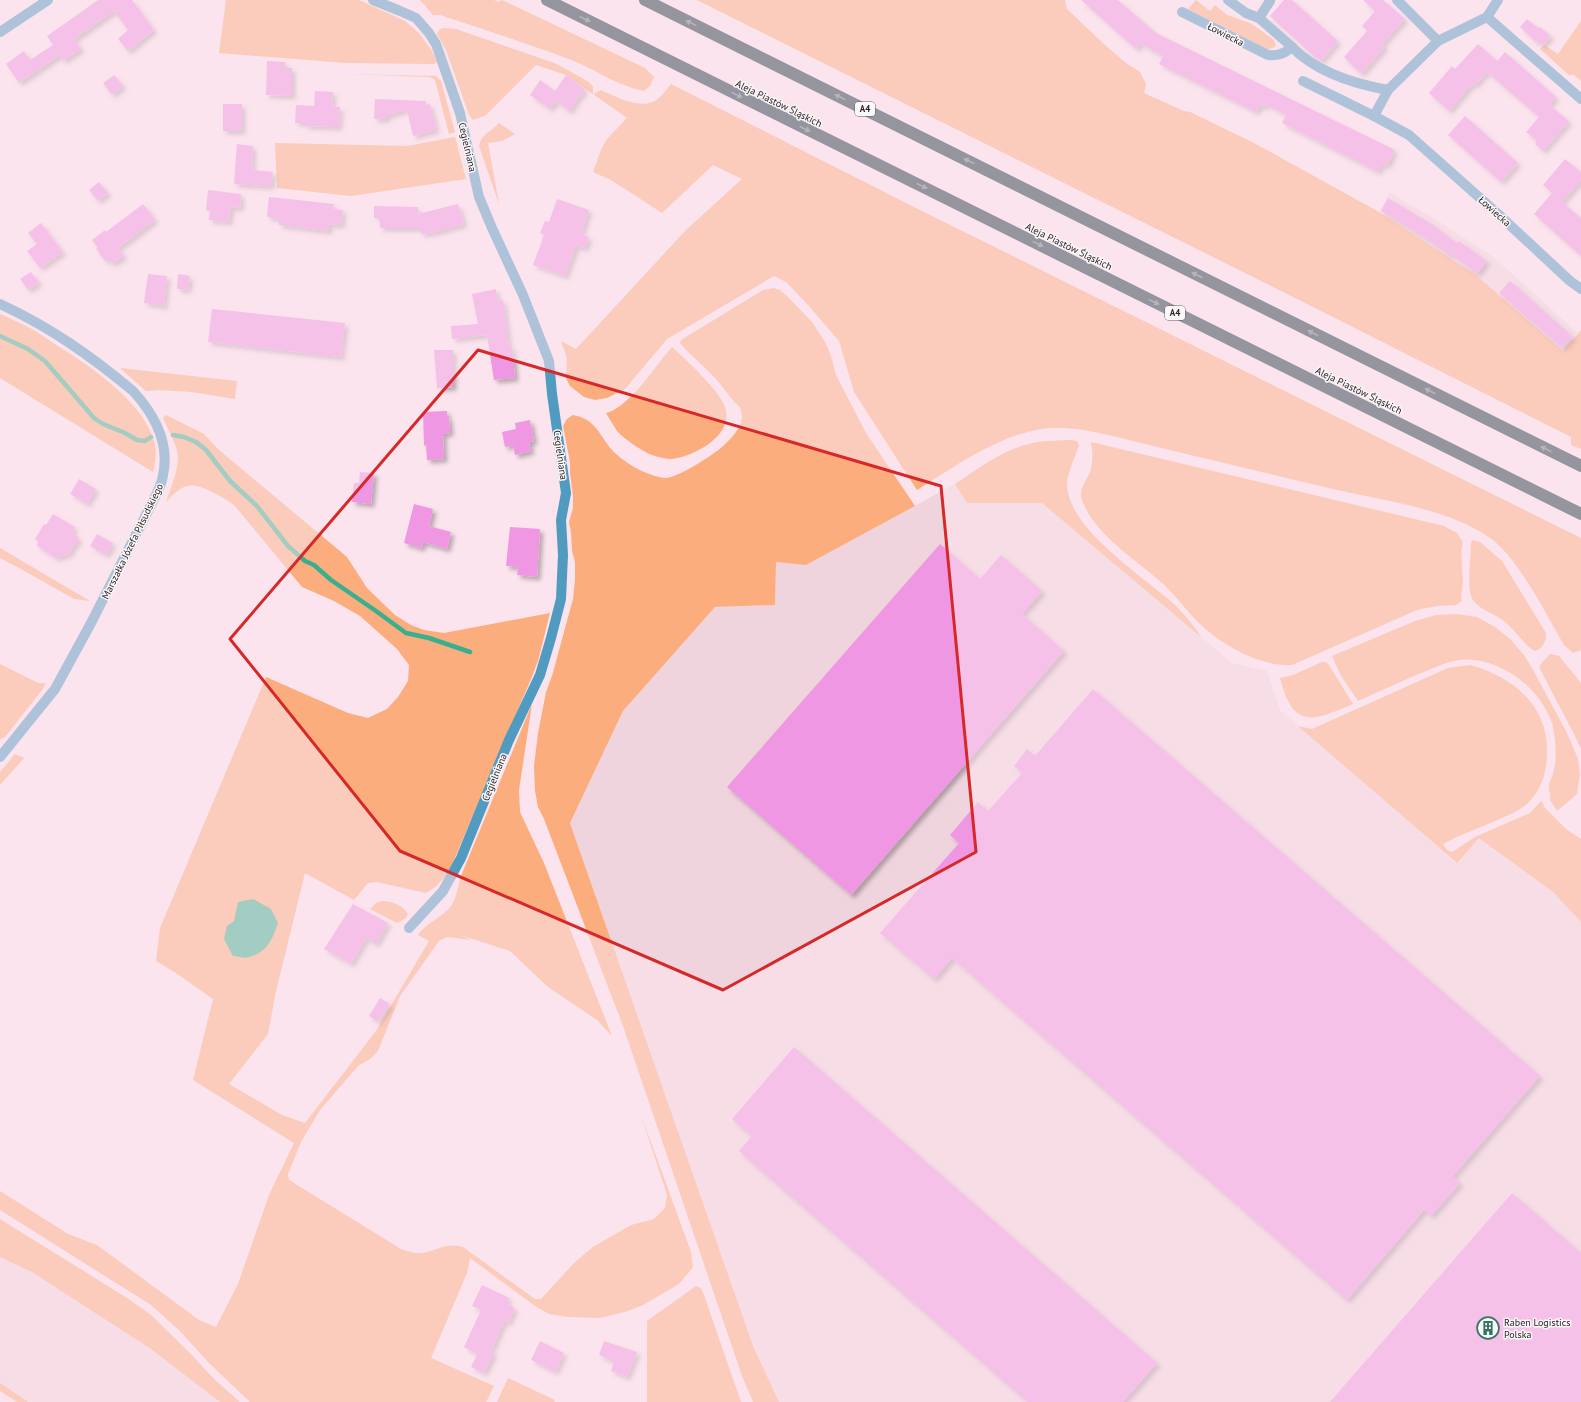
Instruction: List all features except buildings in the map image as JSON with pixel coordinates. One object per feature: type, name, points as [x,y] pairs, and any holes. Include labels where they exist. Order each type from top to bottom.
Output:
[{"type":"highway","name":"Aleja Piastów Śląskich","points":[[547,0],[1581,514]]},
{"type":"highway","name":"A4","points":[[645,0],[1581,466]]},
{"type":"street","points":[[0,32],[48,0]]},
{"type":"street","name":"Cegielniana","points":[[373,0],[416,18],[429,33],[439,50],[460,113],[480,197],[492,228],[523,295],[549,361],[552,394],[566,492],[561,520],[563,554],[561,599],[540,676],[509,740],[461,858],[443,892],[409,928]]},
{"type":"street","points":[[1228,0],[1246,13],[1259,18],[1301,56],[1330,72],[1365,86],[1388,90]]},
{"type":"street","points":[[1259,18],[1270,0]]},
{"type":"street","points":[[1397,0],[1438,41]]},
{"type":"street","points":[[1303,81],[1374,116],[1388,90],[1438,41],[1487,17],[1498,0]]},
{"type":"street","name":"Łowiecka","points":[[1182,12],[1268,55],[1278,56],[1286,53],[1292,47]]},
{"type":"street","points":[[1487,17],[1581,99]]},
{"type":"street","name":"Łowiecka","points":[[1374,116],[1408,134],[1498,214],[1570,281],[1581,289]]},
{"type":"street","name":"Marszałka Józefa Piłsudskiego","points":[[0,304],[68,341],[133,391],[142,401],[159,429],[165,452],[163,475],[156,496],[91,623],[55,689],[0,757]]},
{"type":"highlighted area","points":[[478,350],[941,486],[976,852],[723,990],[400,851],[230,639]]},
{"type":"shaded area","points":[[226,0],[359,0],[405,21],[419,33],[432,51],[437,62],[434,64],[346,63],[219,53]]},
{"type":"shaded area","points":[[420,0],[494,0],[498,2],[502,0],[645,68],[654,77],[650,86],[644,91],[625,86],[574,61],[440,15],[433,15]]},
{"type":"shaded area","points":[[697,0],[1065,0],[1067,9],[1105,45],[1126,63],[1140,72],[1146,84],[1144,93],[1184,111],[1190,112],[1254,143],[1379,212],[1476,275],[1563,351],[1581,330],[1581,449],[1571,445],[1571,437]]},
{"type":"shaded area","points":[[1196,0],[1210,11],[1215,5],[1227,15],[1252,24],[1274,40],[1276,46],[1267,49],[1188,9]]},
{"type":"shaded area","points":[[1581,21],[1581,81],[1574,75],[1569,75],[1540,49],[1544,45],[1558,54]]},
{"type":"shaded area","points":[[443,28],[456,29],[557,64],[589,82],[593,86],[593,94],[601,90],[626,101],[640,104],[653,102],[658,99],[671,84],[916,208],[1581,538],[1581,650],[1573,653],[1564,645],[1530,585],[1509,556],[1497,544],[1486,535],[1471,527],[1423,509],[1341,491],[1102,433],[1065,428],[1042,429],[1009,438],[977,453],[917,490],[854,392],[839,341],[786,282],[774,276],[667,339],[625,389],[607,398],[595,400],[584,397],[570,386],[566,378],[567,358],[561,341],[576,349],[686,230],[742,179],[713,165],[662,213],[611,180],[593,172],[601,150],[607,139],[627,118],[566,75],[536,65],[486,115],[473,120],[469,115],[446,50],[437,34],[439,30]]},
{"type":"shaded area","points":[[346,74],[436,76],[441,81],[455,132],[449,134],[435,80],[430,77]]},
{"type":"shaded area","points":[[499,123],[515,134],[502,141],[488,143],[499,204],[479,146],[482,138]]},
{"type":"shaded area","points":[[455,137],[466,179],[351,196],[277,188],[275,143],[407,146]]},
{"type":"shaded area","points":[[1390,193],[1432,217],[1492,256],[1578,333],[1563,351],[1476,275],[1379,212]]},
{"type":"shaded area","points":[[774,288],[780,290],[786,295],[812,322],[825,342],[831,356],[836,375],[866,433],[915,506],[806,565],[776,562],[775,605],[715,607],[623,711],[570,823],[753,1346],[779,1402],[753,1402],[742,1376],[623,1026],[544,819],[538,807],[535,791],[534,766],[538,733],[546,692],[552,676],[573,599],[575,580],[575,562],[572,551],[569,522],[573,508],[573,496],[570,462],[563,426],[567,419],[573,415],[587,420],[596,428],[612,450],[623,460],[643,472],[658,477],[665,478],[678,475],[704,460],[719,450],[735,434],[742,419],[740,407],[705,367],[680,343],[681,340],[763,290]]},
{"type":"shaded area","points":[[0,314],[35,331],[85,364],[129,400],[141,415],[150,430],[156,448],[153,472],[0,378]]},
{"type":"shaded area","points":[[672,347],[703,377],[719,396],[724,404],[726,420],[723,429],[709,444],[690,454],[672,459],[652,455],[643,451],[624,438],[617,431],[606,413],[624,403],[633,395]]},
{"type":"shaded area","points":[[120,368],[237,381],[235,399],[192,392],[160,390],[146,391]]},
{"type":"shaded area","points":[[166,415],[204,434],[219,450],[347,557],[367,588],[395,615],[411,625],[424,630],[444,633],[550,613],[538,661],[531,679],[448,874],[435,887],[426,893],[377,882],[368,883],[354,900],[305,873],[276,991],[268,1034],[229,1084],[282,1115],[305,1123],[376,1031],[429,941],[418,935],[443,914],[453,903],[461,876],[532,704],[519,790],[520,812],[544,863],[612,1036],[597,1020],[548,987],[510,951],[460,935],[471,940],[447,937],[439,941],[400,996],[378,1051],[370,1059],[358,1066],[320,1110],[301,1142],[288,1174],[289,1180],[401,1249],[423,1253],[452,1245],[463,1247],[535,1299],[541,1299],[575,1262],[593,1247],[631,1225],[654,1219],[665,1208],[667,1195],[641,1115],[691,1252],[693,1267],[679,1284],[643,1305],[625,1312],[599,1318],[568,1317],[549,1314],[535,1306],[470,1258],[467,1273],[431,1358],[494,1386],[486,1402],[250,1402],[210,1364],[180,1331],[151,1305],[0,1210],[0,1191],[68,1234],[97,1245],[199,1320],[216,1327],[238,1284],[269,1195],[294,1143],[193,1080],[213,999],[156,961],[160,928],[266,677],[348,713],[368,718],[387,709],[398,697],[408,681],[409,665],[397,649],[360,616],[334,601],[302,587],[235,506],[210,491],[197,486],[186,486],[181,488],[166,502],[176,474],[178,456],[174,442],[163,418]]},
{"type":"shaded area","points":[[1069,440],[1077,441],[1079,445],[1067,485],[1071,502],[1080,519],[1110,551],[1174,604],[1189,620],[1201,637],[1042,503],[967,503],[955,484],[1000,455],[1019,447],[1039,442]]},
{"type":"shaded area","points":[[1091,442],[1444,526],[1457,533],[1463,542],[1461,553],[1463,582],[1461,596],[1462,601],[1456,605],[1437,606],[1417,610],[1292,665],[1280,665],[1243,653],[1219,640],[1200,624],[1166,587],[1117,546],[1096,524],[1088,513],[1082,500],[1081,492],[1092,465]]},
{"type":"shaded area","points":[[955,484],[968,503],[1042,503],[1232,663],[1267,671],[1280,710],[1456,863],[1479,838],[1553,892],[1581,922],[1581,1402],[779,1402],[753,1346],[570,823],[623,711],[715,607],[775,605],[776,562],[806,565]]},
{"type":"shaded area","points":[[1472,540],[1480,542],[1502,561],[1546,633],[1545,642],[1539,649],[1534,651],[1503,620],[1480,607],[1473,600],[1469,584]]},
{"type":"shaded area","points":[[0,548],[90,601],[74,599],[0,558]]},
{"type":"shaded area","points":[[1457,614],[1477,617],[1495,627],[1510,639],[1524,655],[1567,733],[1578,759],[1580,774],[1577,794],[1557,811],[1550,800],[1549,786],[1556,757],[1552,722],[1541,702],[1523,682],[1499,667],[1486,662],[1459,660],[1437,666],[1358,701],[1341,676],[1332,656],[1415,621],[1436,615]]},
{"type":"shaded area","points":[[1550,654],[1559,656],[1581,683],[1581,749],[1540,669],[1540,665]]},
{"type":"shaded area","points":[[1322,662],[1326,662],[1329,665],[1353,704],[1326,715],[1306,717],[1298,713],[1291,706],[1280,678],[1293,675]]},
{"type":"shaded area","points":[[0,664],[38,683],[46,683],[5,737],[0,739]]},
{"type":"shaded area","points":[[1470,665],[1501,677],[1526,697],[1536,709],[1542,723],[1546,739],[1547,757],[1544,776],[1539,787],[1533,798],[1525,805],[1519,810],[1443,844],[1447,850],[1452,852],[1475,837],[1530,813],[1541,801],[1544,807],[1566,829],[1581,839],[1581,922],[1553,892],[1479,838],[1457,863],[1298,726],[1312,729],[1448,668]]},
{"type":"shaded area","points":[[15,754],[24,758],[0,785],[0,772]]},
{"type":"shaded area","points":[[253,899],[271,909],[278,923],[276,929],[268,944],[260,952],[247,958],[233,956],[224,939],[227,926],[234,921],[238,902]]},
{"type":"shaded area","points":[[382,901],[400,906],[408,914],[406,918],[397,923],[370,909],[376,903]]},
{"type":"shaded area","points":[[0,1219],[127,1298],[150,1314],[214,1379],[240,1402],[220,1402],[151,1349],[32,1272],[0,1257]]},
{"type":"shaded area","points":[[0,1257],[32,1272],[151,1349],[220,1402],[26,1402],[0,1384]]},
{"type":"shaded area","points":[[696,1286],[701,1288],[704,1295],[741,1402],[647,1402],[647,1321]]},
{"type":"shaded area","points":[[508,1378],[555,1400],[554,1402],[497,1402]]},
{"type":"shaded area","points":[[0,1383],[28,1402],[17,1402],[0,1391]]},
{"type":"waterway","points":[[0,336],[28,349],[45,361],[94,418],[103,424],[125,433],[137,440],[145,441],[151,437]]},
{"type":"waterway","points":[[173,435],[184,437],[196,442],[206,450],[230,481],[257,506],[288,546],[305,561],[314,565],[331,580],[406,633],[429,638],[470,652]]},
{"type":"place","name":"Raben Logistics Polska","points":[[1488,1328]]}]
